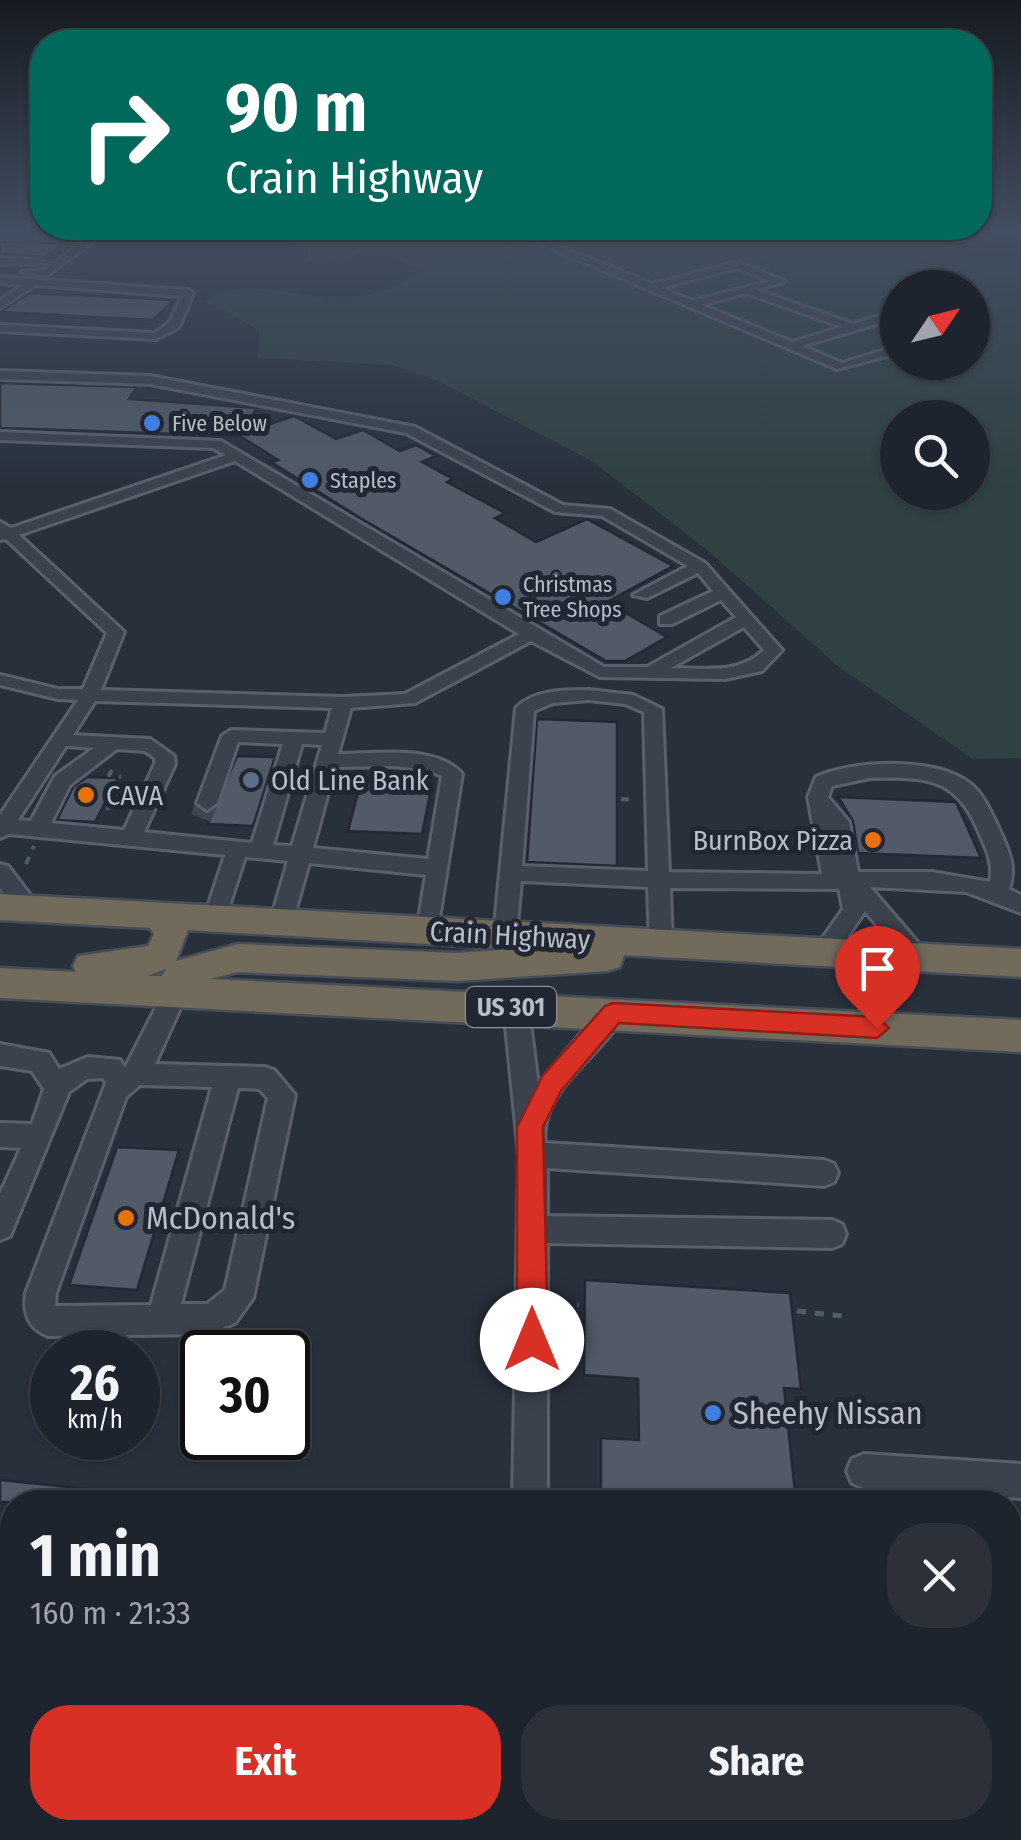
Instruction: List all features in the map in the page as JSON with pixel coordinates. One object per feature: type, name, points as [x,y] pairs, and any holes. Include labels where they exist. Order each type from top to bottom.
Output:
[{"type":"highway","name":"Crain Highway","points":[[14,908],[1021,963]]},
{"type":"highway","points":[[0,966],[138,966],[160,956],[167,948],[172,933],[160,916]]},
{"type":"highway","points":[[174,994],[178,980],[192,968],[238,958],[486,966],[617,956],[653,943]]},
{"type":"highway","name":"US 301","points":[[0,983],[1021,1036]]},
{"type":"street","points":[[0,328],[149,336],[166,333],[182,316]]},
{"type":"street","points":[[722,316],[841,367],[880,355]]},
{"type":"street","points":[[820,316],[852,327]]},
{"type":"street","points":[[792,346],[880,319]]},
{"type":"street","points":[[0,375],[150,380],[410,430],[560,509],[605,512],[700,566],[773,650],[756,667],[724,674],[600,672],[531,634],[240,455],[203,441],[0,436]]},
{"type":"street","points":[[4,532],[240,455]]},
{"type":"street","points":[[0,850],[3,829],[90,695],[114,628],[4,532]]},
{"type":"street","points":[[640,596],[700,566]]},
{"type":"street","points":[[666,620],[723,593]]},
{"type":"street","points":[[651,672],[746,619]]},
{"type":"street","points":[[0,680],[33,692],[343,703],[422,694],[531,634]]},
{"type":"street","points":[[505,935],[524,708],[536,699],[556,695],[640,700],[653,709],[658,878],[653,943]]},
{"type":"street","points":[[281,922],[304,856],[343,703]]},
{"type":"street","points":[[191,842],[232,736],[334,739]]},
{"type":"street","points":[[215,919],[250,848],[294,738]]},
{"type":"street","points":[[62,740],[150,745],[164,756],[165,764],[132,836]]},
{"type":"street","points":[[37,835],[62,781],[113,743]]},
{"type":"street","points":[[328,760],[424,762],[447,768],[452,774],[428,931]]},
{"type":"street","points":[[825,952],[852,917],[843,880],[837,816],[820,802],[820,786],[839,774],[946,776],[974,798],[1003,864],[998,889]]},
{"type":"street","points":[[3,829],[37,835],[132,836],[438,868]]},
{"type":"street","points":[[0,872],[14,908]]},
{"type":"street","points":[[510,873],[768,883],[843,880],[998,889],[1021,905]]},
{"type":"street","points":[[843,880],[917,957]]},
{"type":"street","points":[[0,1226],[57,1087],[71,1072],[95,1066],[111,1068],[128,1079],[265,1078],[282,1095],[238,1298],[224,1312],[207,1320],[48,1321],[39,1310],[41,1293],[128,1079],[174,994]]},
{"type":"street","points":[[516,1007],[532,1141],[530,1490]]},
{"type":"street","points":[[532,1141],[552,1083],[613,1013]]},
{"type":"street","points":[[0,1055],[40,1061],[57,1087]]},
{"type":"street","points":[[162,1320],[228,1077]]},
{"type":"street","points":[[0,1135],[40,1136]]},
{"type":"street","points":[[532,1141],[824,1174]]},
{"type":"street","points":[[534,1229],[832,1234]]},
{"type":"street","points":[[864,1471],[1021,1481]]},
{"type":"path","points":[[26,864],[37,835]]},
{"type":"path","points":[[798,1311],[843,1316]]},
{"type":"shaded area","points":[[233,316],[880,316],[880,380],[990,380],[990,316],[1021,316],[1021,758],[973,759],[839,667],[706,549],[592,461],[440,382],[392,365],[258,358],[259,330]]},
{"type":"building","points":[[74,316],[157,316],[153,320]]},
{"type":"building","points":[[0,383],[137,387],[129,399],[256,408],[244,433],[294,416],[336,439],[363,430],[400,451],[416,445],[436,456],[422,462],[453,479],[447,482],[505,513],[495,518],[536,542],[587,519],[673,566],[607,602],[667,637],[625,661],[606,661],[357,516],[271,462],[278,460],[240,436],[0,428]]},
{"type":"building","points":[[537,719],[617,722],[617,866],[527,862]]},
{"type":"building","name":"Old Line Bank","points":[[237,756],[275,757],[253,826],[208,824]]},
{"type":"building","name":"CAVA","points":[[87,777],[118,778],[95,822],[57,820],[73,787]]},
{"type":"building","points":[[361,781],[432,784],[422,834],[348,831]]},
{"type":"building","points":[[838,797],[956,802],[981,858],[858,853],[853,821]]},
{"type":"building","name":"McDonald's","points":[[117,1147],[179,1150],[137,1290],[69,1285]]},
{"type":"building","name":"Sheehy Nissan","points":[[585,1280],[790,1293],[801,1389],[784,1388],[795,1490],[601,1490],[601,1438],[639,1440],[638,1379],[584,1375]]},
{"type":"building","points":[[0,1480],[88,1489],[88,1490],[0,1490]]},
{"type":"tunnel","points":[[201,818],[207,803]]},
{"type":"place","name":"Five Below","points":[[152,423]]},
{"type":"place","name":"Staples","points":[[310,480]]},
{"type":"place","name":"Christmas Tree Shops","points":[[503,597]]},
{"type":"place","name":"Old Line Bank","points":[[251,780]]},
{"type":"place","name":"CAVA","points":[[86,795]]},
{"type":"place","name":"BurnBox Pizza","points":[[873,840]]},
{"type":"place","name":"McDonald's","points":[[126,1218]]},
{"type":"place","name":"Sheehy Nissan","points":[[713,1413]]},
{"type":"route","points":[[532,1340],[534,1155],[530,1127],[552,1083],[613,1013],[877,1028]]}]
